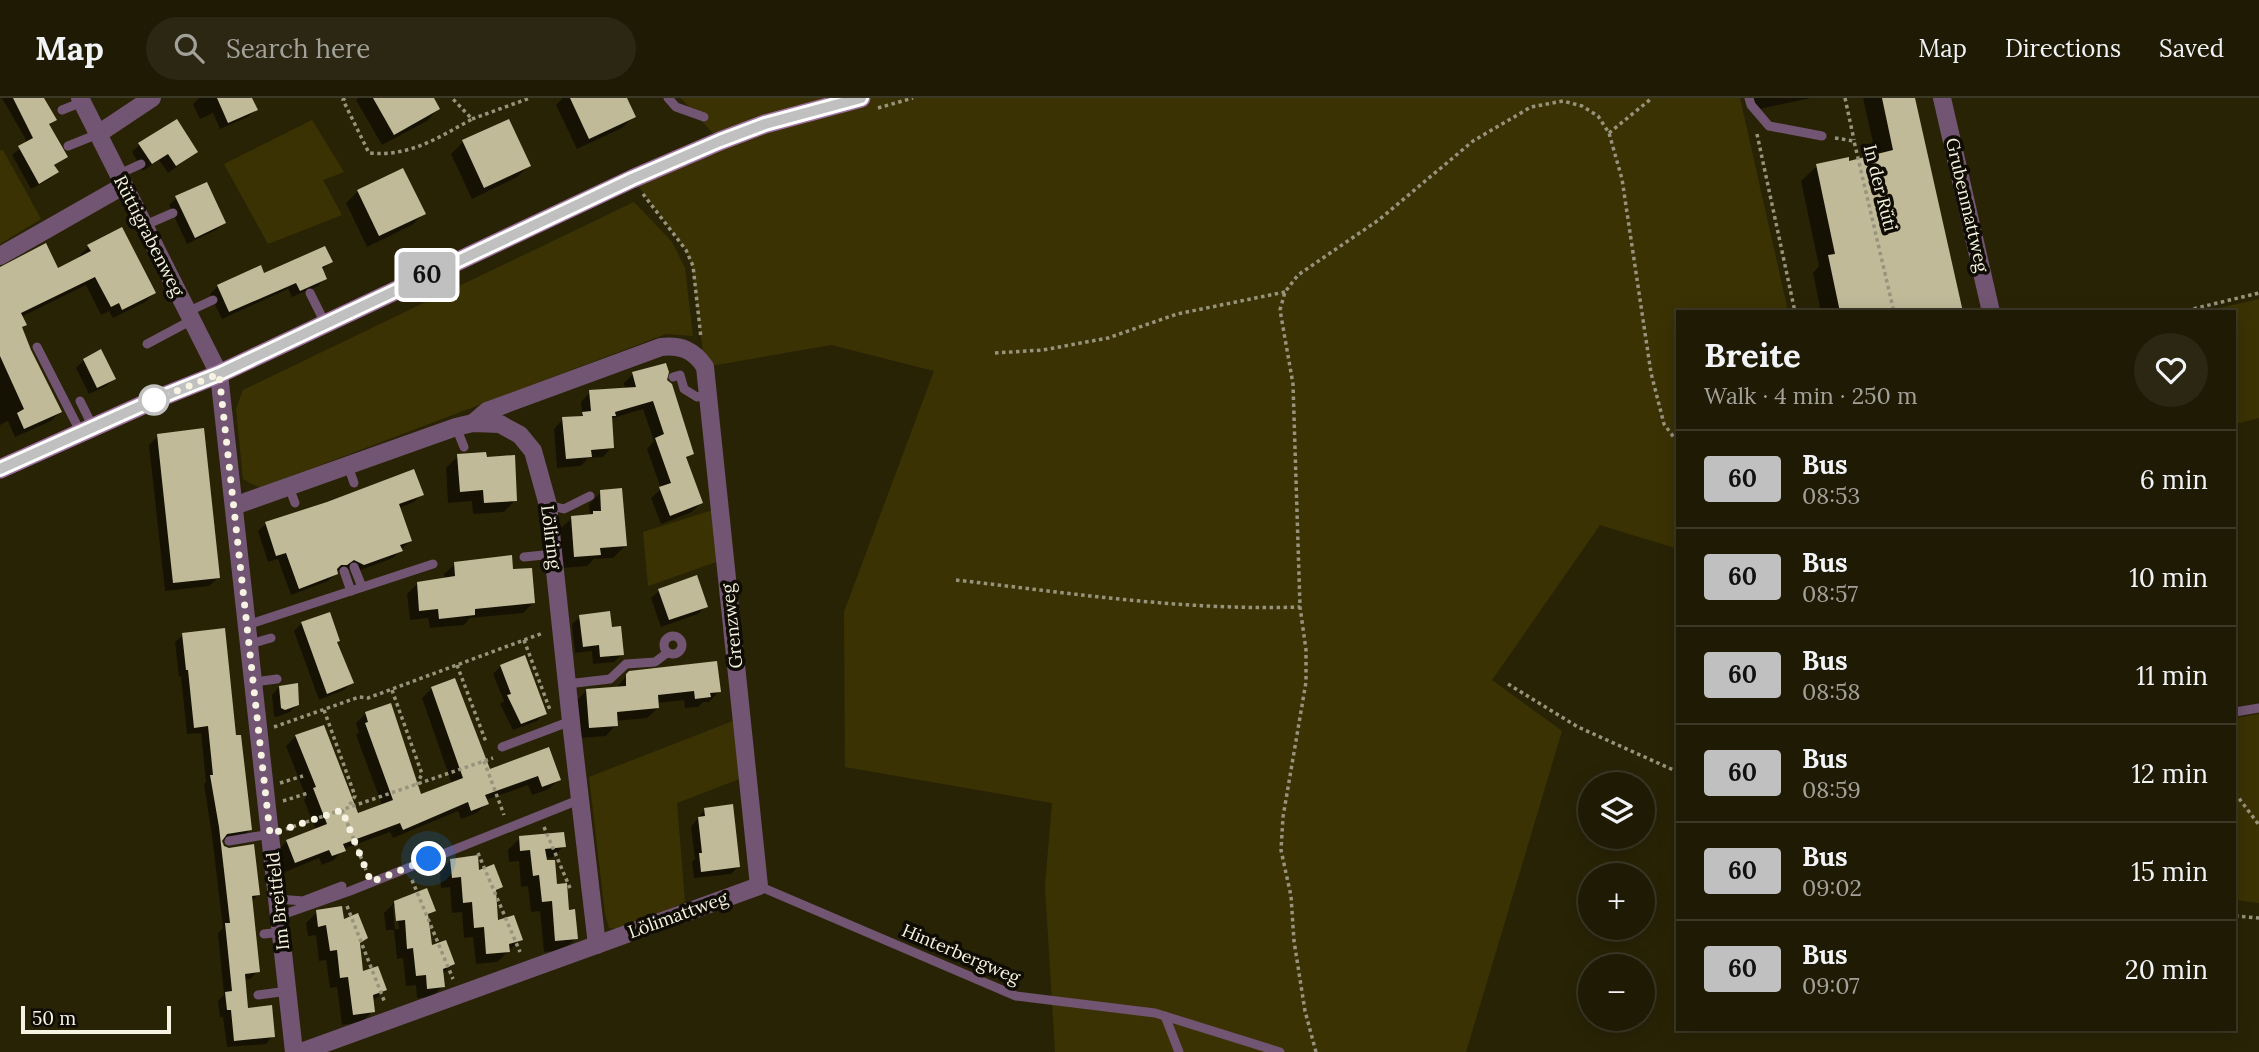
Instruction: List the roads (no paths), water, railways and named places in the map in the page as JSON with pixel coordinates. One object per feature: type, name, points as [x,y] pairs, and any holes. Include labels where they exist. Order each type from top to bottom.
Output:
[{"type":"main road","points":[[0,469],[219,374],[632,179],[765,124],[861,98]]},
{"type":"street","points":[[98,134],[152,98]]},
{"type":"street","name":"Grubenmattweg","points":[[1942,98],[1991,310]]},
{"type":"street","name":"Rüttigrabenweg","points":[[81,100],[219,374]]},
{"type":"street","points":[[0,256],[120,180]]},
{"type":"street","name":"Grenzweg","points":[[464,425],[486,411],[661,347],[677,346],[688,349],[699,358],[705,368],[708,395],[703,417],[712,468],[760,886]]},
{"type":"street","name":"Im Breitfeld","points":[[219,374],[270,834],[274,910],[288,991],[294,1052]]},
{"type":"street","name":"Löliring","points":[[234,506],[292,495],[351,475],[464,425],[500,424],[520,435],[533,451],[548,505],[567,684],[563,724],[581,799],[597,945]]},
{"type":"street","name":"Lölimattweg","points":[[301,1052],[760,886]]},
{"type":"lane","points":[[668,98],[676,107],[704,117]]},
{"type":"lane","points":[[62,110],[81,100]]},
{"type":"lane","points":[[1750,102],[1769,126],[1822,136]]},
{"type":"lane","points":[[68,146],[98,134]]},
{"type":"lane","points":[[120,180],[141,164]]},
{"type":"lane","points":[[143,226],[173,213]]},
{"type":"lane","points":[[310,293],[326,323]]},
{"type":"lane","points":[[147,344],[213,300]]},
{"type":"lane","points":[[37,347],[87,430]]},
{"type":"lane","points":[[673,377],[680,375],[684,389],[697,397],[708,395]]},
{"type":"lane","points":[[80,401],[87,430]]},
{"type":"lane","points":[[464,425],[464,447]]},
{"type":"lane","points":[[548,505],[564,509],[590,496]]},
{"type":"lane","points":[[524,557],[554,554]]},
{"type":"lane","points":[[247,625],[433,565]]},
{"type":"lane","points":[[354,567],[362,587]]},
{"type":"lane","points":[[344,571],[351,591]]},
{"type":"lane","points":[[250,644],[271,638]]},
{"type":"lane","points":[[567,684],[610,678],[626,664],[655,662],[667,653]]},
{"type":"lane","points":[[254,681],[277,679]]},
{"type":"lane","points":[[2236,712],[2259,708]]},
{"type":"lane","points":[[501,751],[563,724]]},
{"type":"lane","points":[[274,910],[371,882],[581,799]]},
{"type":"lane","points":[[229,841],[270,834]]},
{"type":"lane","name":"Hinterbergweg","points":[[760,886],[1016,996],[1165,1016],[1280,1052]]},
{"type":"lane","points":[[274,910],[342,890]]},
{"type":"lane","points":[[258,995],[288,991]]},
{"type":"lane","points":[[1165,1016],[1179,1052]]}]
